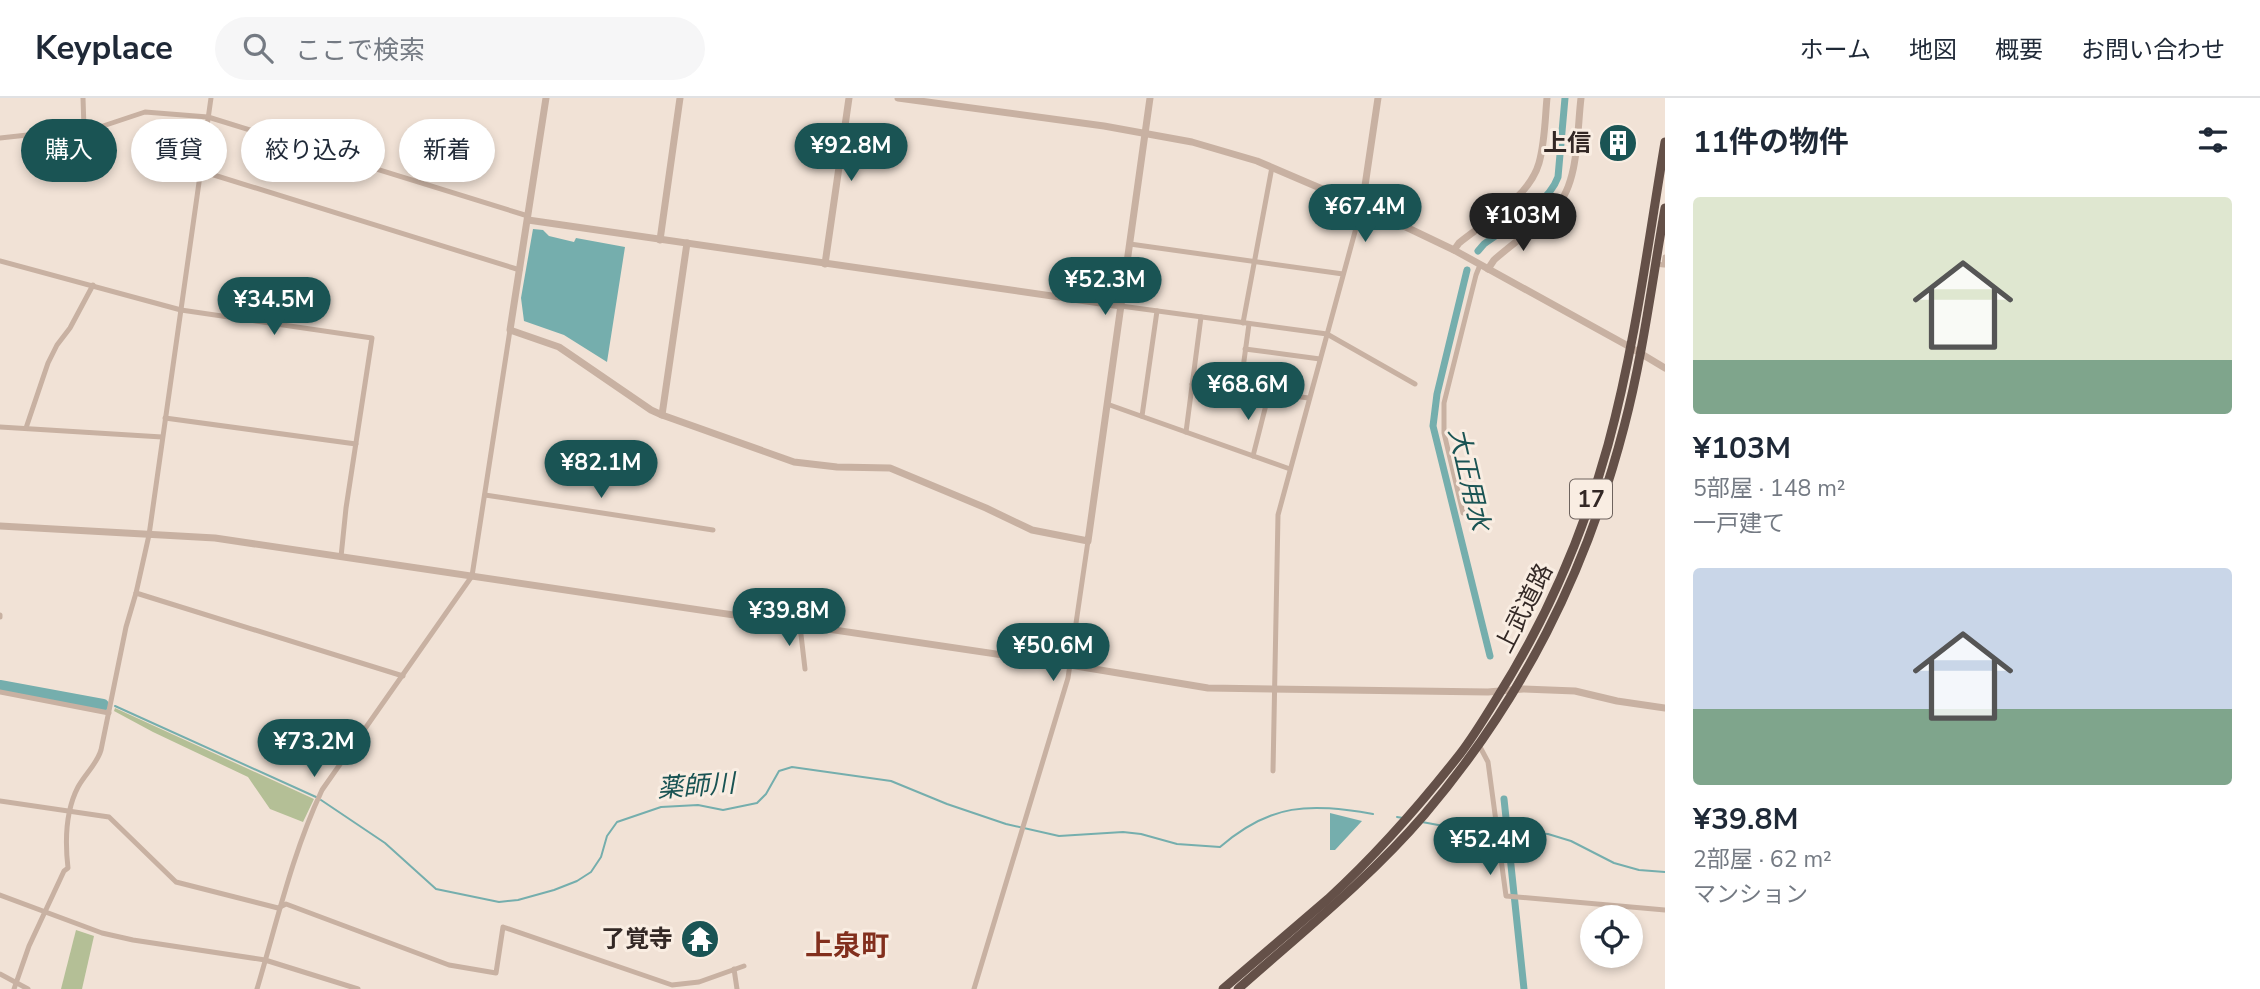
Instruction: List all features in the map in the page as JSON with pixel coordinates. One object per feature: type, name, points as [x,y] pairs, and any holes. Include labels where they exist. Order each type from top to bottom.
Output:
[{"type":"highway","name":"上武道路","points":[[1223,989],[1328,898],[1412,813],[1462,752],[1501,691],[1552,599],[1580,532],[1608,445],[1630,346],[1665,142]]},
{"type":"highway","name":"上武道路","points":[[1238,989],[1317,919],[1424,816],[1479,745],[1515,690],[1555,618],[1585,551],[1606,492],[1625,425],[1665,208]]},
{"type":"street","points":[[83,98],[84,119]]},
{"type":"street","points":[[208,117],[211,98]]},
{"type":"street","points":[[257,989],[278,908],[306,825],[323,790],[472,576],[546,98]]},
{"type":"street","points":[[660,240],[680,98]]},
{"type":"street","points":[[825,264],[849,98]]},
{"type":"street","points":[[898,98],[1192,142],[1272,167],[1454,250],[1630,346],[1665,368]]},
{"type":"street","points":[[974,989],[1070,665],[1150,98]]},
{"type":"street","points":[[1273,771],[1278,515],[1362,206],[1378,98]]},
{"type":"street","points":[[1454,250],[1518,195],[1530,181],[1539,165],[1547,98]]},
{"type":"street","points":[[1463,513],[1444,433],[1444,403],[1475,275],[1556,207],[1566,193],[1572,174],[1581,98]]},
{"type":"street","points":[[117,121],[145,112],[208,117],[528,218],[825,264],[1327,334],[1415,384]]},
{"type":"street","points":[[0,138],[21,136]]},
{"type":"street","points":[[1240,390],[1246,323],[1272,167]]},
{"type":"street","points":[[227,180],[520,270]]},
{"type":"street","points":[[15,986],[29,946],[64,871],[68,868],[65,839],[78,788],[100,755],[126,627],[149,535],[200,182]]},
{"type":"street","points":[[662,415],[687,243]]},
{"type":"street","points":[[1130,244],[1343,274]]},
{"type":"street","points":[[1655,264],[1664,265],[1665,257]]},
{"type":"street","points":[[0,261],[181,310],[372,338],[341,557]]},
{"type":"street","points":[[26,428],[48,363],[93,285]]},
{"type":"street","points":[[1142,416],[1157,311]]},
{"type":"street","points":[[1186,432],[1201,317]]},
{"type":"street","points":[[510,330],[559,347],[651,411],[794,462],[837,467],[890,468],[1032,530],[1088,541]]},
{"type":"street","points":[[1245,349],[1320,359]]},
{"type":"street","points":[[1192,384],[1309,398]]},
{"type":"street","points":[[1253,456],[1269,393]]},
{"type":"street","points":[[1107,404],[1290,469]]},
{"type":"street","points":[[165,418],[356,444]]},
{"type":"street","points":[[0,427],[162,437]]},
{"type":"street","points":[[485,495],[713,530]]},
{"type":"street","points":[[0,526],[215,538],[1070,665],[1208,688],[1575,691],[1665,708]]},
{"type":"street","points":[[136,593],[403,676]]},
{"type":"street","points":[[800,625],[805,668]]},
{"type":"street","points":[[0,692],[109,713]]},
{"type":"street","points":[[1479,745],[1486,757],[1506,896],[1665,910]]},
{"type":"street","points":[[0,801],[109,817],[176,881],[278,908],[286,904],[449,965],[496,973],[503,927],[672,985],[699,982],[744,965]]},
{"type":"street","points":[[0,895],[102,933],[265,960],[358,989]]},
{"type":"street","points":[[734,969],[737,989]]},
{"type":"street","points":[[0,974],[15,986],[28,989]]},
{"type":"green space","points":[[115,708],[314,799],[303,822],[270,809],[248,777],[153,732],[114,711]]},
{"type":"green space","points":[[76,930],[94,936],[82,989],[61,989]]},
{"type":"water","points":[[533,229],[574,242],[576,238],[625,247],[607,362],[564,335],[524,321],[521,298]]},
{"type":"water","points":[[1330,813],[1362,821],[1335,850],[1330,850]]},
{"type":"waterway","name":"大正用水","points":[[1478,251],[1536,206],[1553,187],[1558,177],[1565,98]]},
{"type":"waterway","name":"大正用水","points":[[1467,270],[1437,394],[1433,426],[1490,656]]},
{"type":"waterway","name":"薬師川","points":[[0,686],[103,705]]},
{"type":"waterway","name":"薬師川","points":[[115,706],[316,797]]},
{"type":"waterway","name":"薬師川","points":[[321,800],[385,843],[436,889],[499,902],[554,890],[591,872],[601,857],[607,836],[617,822],[661,807],[698,805],[723,810],[757,803],[766,794],[779,771],[792,767],[891,781],[1006,824],[1059,836],[1123,832],[1177,844],[1220,847],[1256,822],[1292,810],[1329,808],[1373,814]]},
{"type":"waterway","name":"大正用水","points":[[1504,799],[1524,989]]},
{"type":"waterway","name":"薬師川","points":[[1397,817],[1403,818]]},
{"type":"waterway","name":"薬師川","points":[[1422,822],[1449,827],[1548,834],[1571,841],[1614,863],[1639,870],[1665,872]]},
{"type":"place","name":"上信","points":[[1618,143]]},
{"type":"place","name":"了覚寺","points":[[700,939]]},
{"type":"district","name":"上泉町","points":[[847,946]]}]
